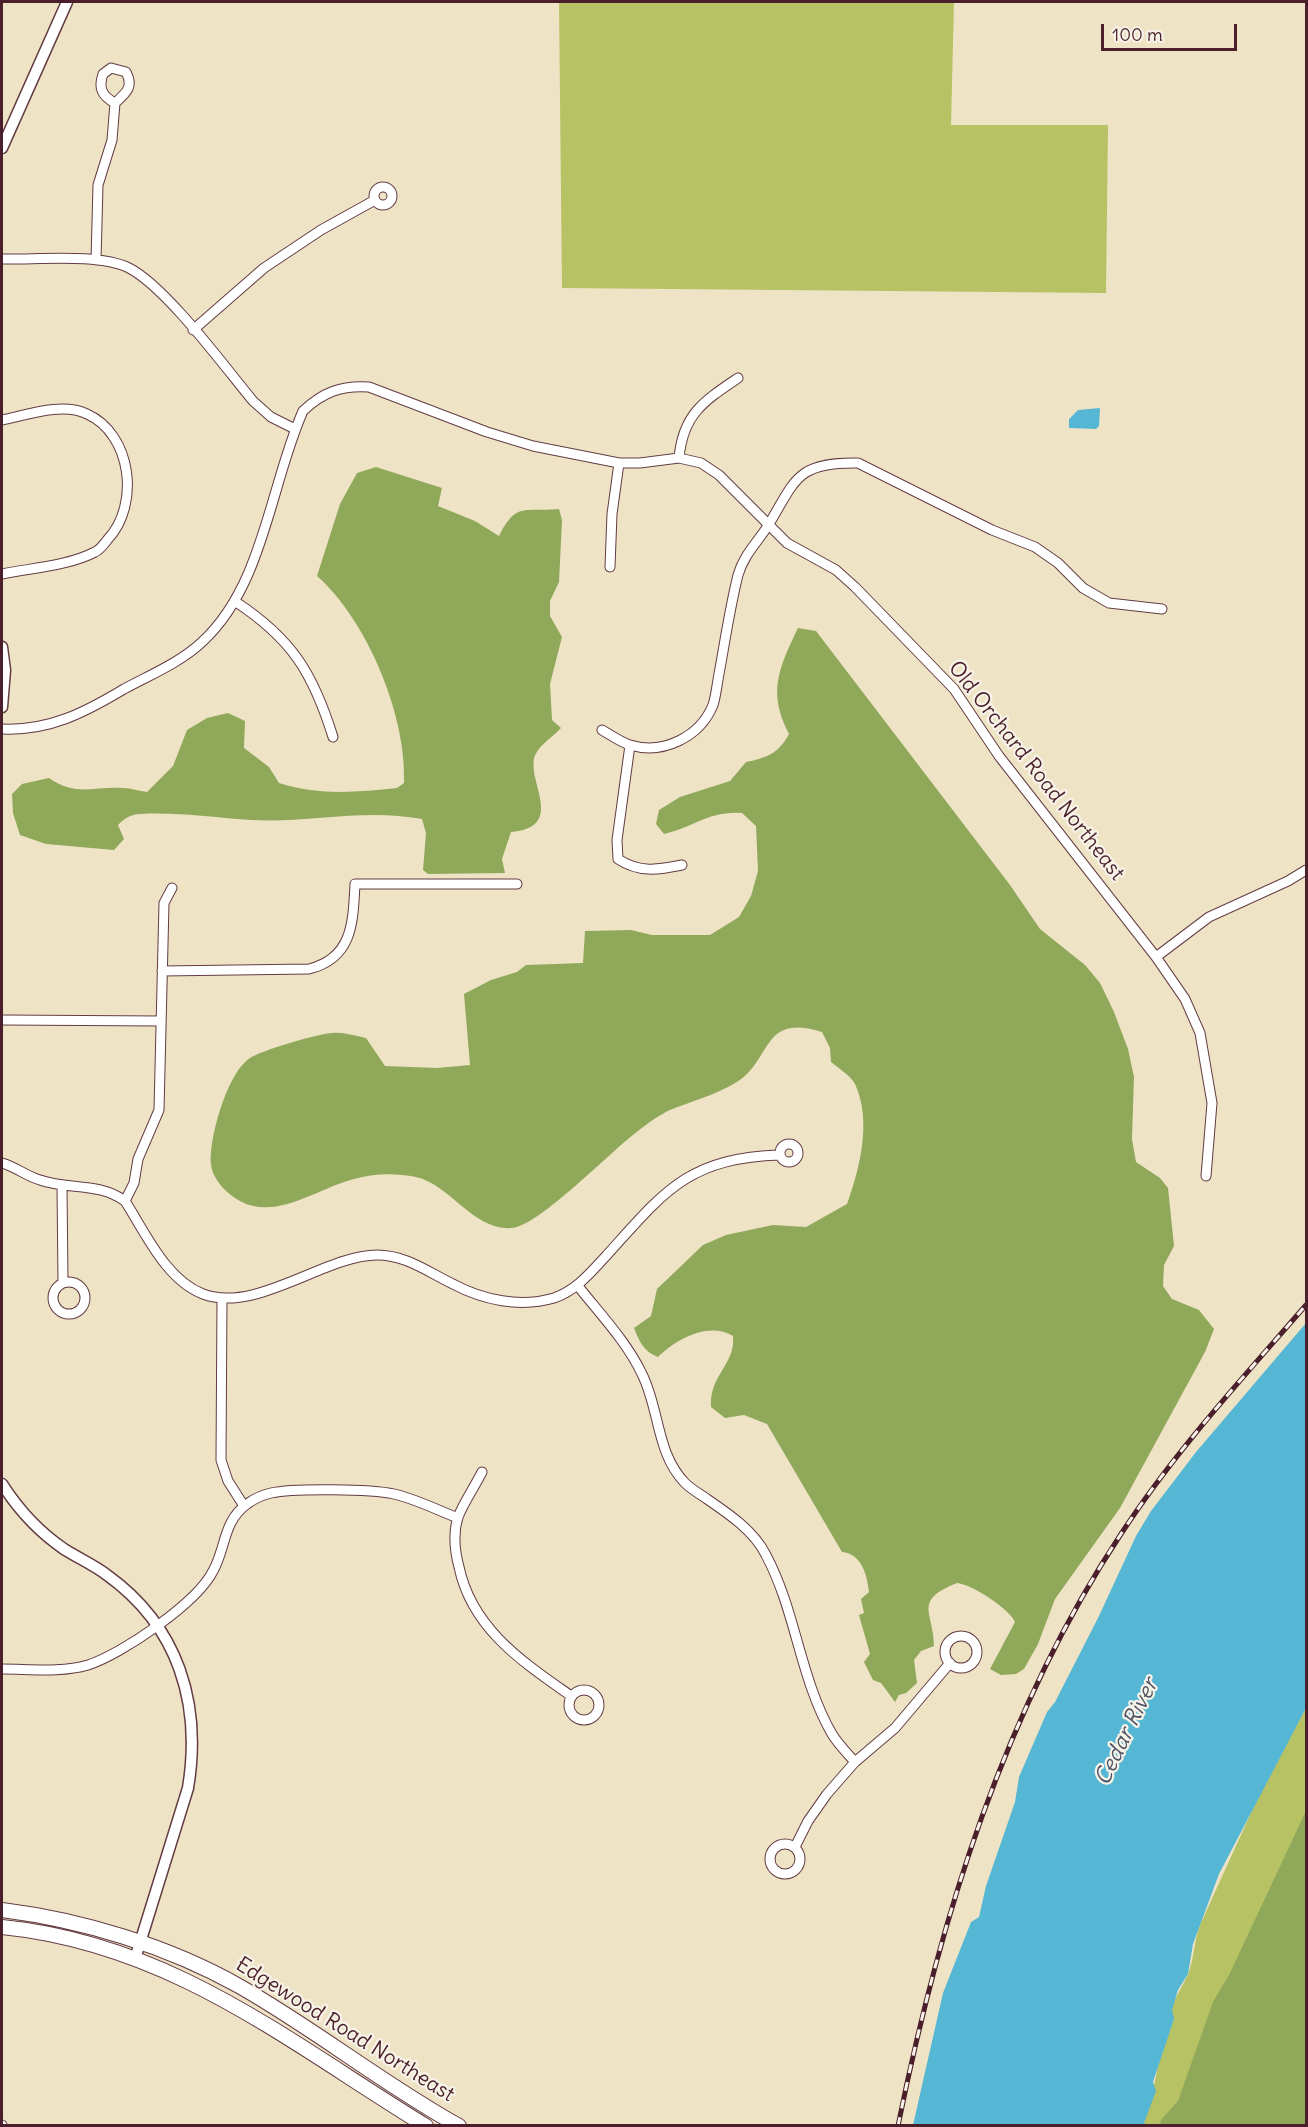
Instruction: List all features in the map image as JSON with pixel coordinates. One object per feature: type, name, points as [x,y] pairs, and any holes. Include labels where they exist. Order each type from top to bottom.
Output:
[{"type":"main road","name":"Edgewood Road Northeast","points":[[2,1910],[62,1920],[140,1943],[237,1985],[459,2126]]},
{"type":"main road","name":"Edgewood Road Northeast","points":[[2,1927],[57,1936],[135,1959],[227,2000],[426,2126]]},
{"type":"main road","points":[[330,2064],[365,2075],[374,2072]]},
{"type":"street","points":[[2,148],[68,2]]},
{"type":"street","points":[[96,260],[98,185],[112,140],[115,103]]},
{"type":"street","points":[[193,330],[264,268],[321,230],[375,200]]},
{"type":"street","points":[[2,259],[96,260],[128,267],[151,284],[253,401],[271,417],[295,429]]},
{"type":"street","points":[[679,458],[681,438],[688,420],[700,405],[738,378]]},
{"type":"street","name":"Old Orchard Road Northeast","points":[[2,729],[25,730],[46,726],[84,713],[201,643],[236,602],[245,582],[295,429],[303,411],[317,397],[351,386],[369,387],[487,432],[533,446],[619,463],[679,458],[701,464],[719,475],[787,543],[837,570],[954,689],[1037,807],[1156,957],[1185,999],[1200,1033],[1208,1068],[1212,1103],[1206,1176]]},
{"type":"street","points":[[2,420],[61,409],[86,413],[109,429],[123,456],[126,479],[123,518],[116,531],[97,552],[72,560],[2,574]]},
{"type":"street","points":[[602,730],[630,745],[665,746],[683,740],[699,727],[713,705],[739,574],[748,551],[768,526],[793,481],[815,467],[835,462],[858,463],[992,530],[1035,547],[1058,563],[1083,588],[1109,603],[1162,609]]},
{"type":"street","points":[[610,567],[612,514],[619,463]]},
{"type":"street","points":[[236,602],[266,621],[288,644],[322,701],[333,736]]},
{"type":"street","points":[[2,647],[5,670],[2,707]]},
{"type":"street","points":[[630,745],[617,840],[618,859],[633,869],[658,870],[682,866]]},
{"type":"street","points":[[1156,957],[1209,918],[1288,881],[1306,870]]},
{"type":"street","points":[[162,971],[309,969],[325,965],[335,958],[353,923],[355,884],[518,884]]},
{"type":"street","points":[[125,1201],[134,1183],[138,1159],[159,1110],[164,903],[172,888]]},
{"type":"street","points":[[2,1020],[161,1021]]},
{"type":"street","points":[[2,1163],[38,1180],[103,1189],[125,1201],[170,1269],[186,1284],[203,1294],[222,1298],[266,1291],[351,1258],[378,1255],[402,1258],[482,1297],[506,1302],[532,1302],[555,1298],[578,1286],[662,1194],[681,1180],[730,1160],[780,1155]]},
{"type":"street","points":[[62,1185],[63,1283]]},
{"type":"street","points":[[578,1286],[630,1353],[642,1374],[652,1399],[667,1456],[685,1484],[734,1518],[765,1551],[778,1580],[818,1702],[832,1735],[855,1762]]},
{"type":"street","points":[[222,1298],[221,1460],[228,1481],[244,1506]]},
{"type":"street","points":[[482,1472],[458,1518],[455,1551],[462,1585],[479,1617],[505,1647],[571,1696]]},
{"type":"street","points":[[2,1484],[42,1531],[63,1548],[124,1587],[158,1624],[180,1671],[188,1696],[193,1759],[188,1788],[135,1959]]},
{"type":"street","points":[[2,1669],[66,1669],[87,1665],[110,1656],[158,1624],[196,1597],[214,1569],[230,1523],[244,1506],[258,1496],[274,1492],[366,1491],[394,1494],[458,1518]]},
{"type":"street","points":[[795,1847],[814,1812],[855,1762],[895,1728],[950,1663]]},
{"type":"green space","points":[[559,2],[954,2],[951,125],[1108,125],[1106,293],[562,288]]},
{"type":"green space","points":[[376,467],[442,488],[438,506],[475,521],[499,536],[516,513],[559,509],[562,520],[559,582],[550,601],[550,616],[562,637],[550,684],[552,720],[561,728],[541,746],[534,759],[541,814],[537,822],[527,828],[511,832],[502,859],[505,873],[428,874],[423,870],[426,833],[422,819],[401,816],[358,815],[295,820],[252,820],[137,814],[128,817],[118,825],[124,839],[114,850],[46,844],[20,835],[13,813],[12,794],[22,784],[49,778],[59,784],[77,789],[129,788],[147,792],[173,766],[187,730],[207,718],[228,713],[245,721],[244,748],[269,767],[279,783],[309,790],[338,792],[397,788],[404,783],[399,729],[380,671],[352,617],[317,576],[340,504],[357,473]]},
{"type":"green space","points":[[798,628],[816,631],[1010,885],[1040,929],[1085,965],[1100,983],[1128,1049],[1134,1077],[1132,1139],[1136,1162],[1160,1178],[1168,1188],[1174,1246],[1164,1265],[1163,1286],[1172,1299],[1199,1310],[1214,1329],[1205,1352],[1120,1508],[1055,1599],[1038,1644],[1024,1669],[1016,1674],[1001,1675],[990,1669],[1015,1622],[1006,1611],[989,1598],[957,1583],[943,1589],[930,1602],[929,1616],[934,1646],[921,1651],[914,1660],[917,1683],[906,1693],[899,1695],[895,1702],[881,1683],[873,1680],[864,1662],[870,1654],[859,1615],[864,1613],[861,1599],[869,1592],[867,1579],[859,1561],[842,1552],[767,1424],[744,1415],[725,1418],[711,1407],[714,1386],[731,1354],[733,1336],[714,1330],[703,1331],[683,1338],[658,1357],[643,1345],[634,1328],[651,1316],[657,1289],[703,1245],[726,1235],[773,1225],[806,1227],[847,1204],[860,1160],[863,1113],[855,1084],[831,1062],[830,1048],[822,1032],[802,1028],[788,1029],[778,1033],[757,1062],[737,1082],[657,1117],[539,1215],[512,1228],[498,1227],[485,1222],[429,1182],[416,1177],[400,1175],[362,1177],[340,1183],[297,1201],[268,1207],[254,1206],[240,1201],[225,1190],[214,1175],[211,1164],[216,1123],[227,1091],[242,1066],[256,1055],[303,1039],[337,1033],[366,1038],[385,1066],[437,1068],[470,1065],[464,994],[491,980],[517,972],[526,965],[583,963],[585,931],[631,930],[652,935],[710,935],[739,917],[751,896],[758,871],[756,826],[742,813],[720,814],[664,834],[656,824],[659,810],[680,797],[730,781],[746,762],[772,754],[781,746],[789,734],[778,705],[778,680],[785,656]]},
{"type":"green space","points":[[1306,1708],[1306,2125],[1146,2126],[1144,2123],[1172,2007],[1190,1969],[1200,1925],[1260,1793]]},
{"type":"green space","points":[[1306,1811],[1306,2125],[1160,2125],[1161,2120],[1178,2101],[1213,2002],[1229,1975]]},
{"type":"water","points":[[1100,408],[1099,426],[1096,429],[1069,428],[1069,419],[1078,410]]},
{"type":"water","name":"Cedar River","points":[[1306,1323],[1306,1708],[1219,1874],[1193,1944],[1188,1974],[1178,1990],[1172,2010],[1174,2019],[1153,2082],[1156,2091],[1144,2123],[1146,2125],[913,2125],[943,1993],[971,1922],[979,1917],[986,1886],[1015,1802],[1019,1777],[1047,1712],[1055,1702],[1098,1618],[1136,1536],[1151,1511],[1196,1452]]},
{"type":"railway","points":[[898,2126],[934,1971],[956,1894],[981,1818],[1010,1744],[1043,1672],[1080,1602],[1142,1503],[1210,1416],[1306,1305]]}]
